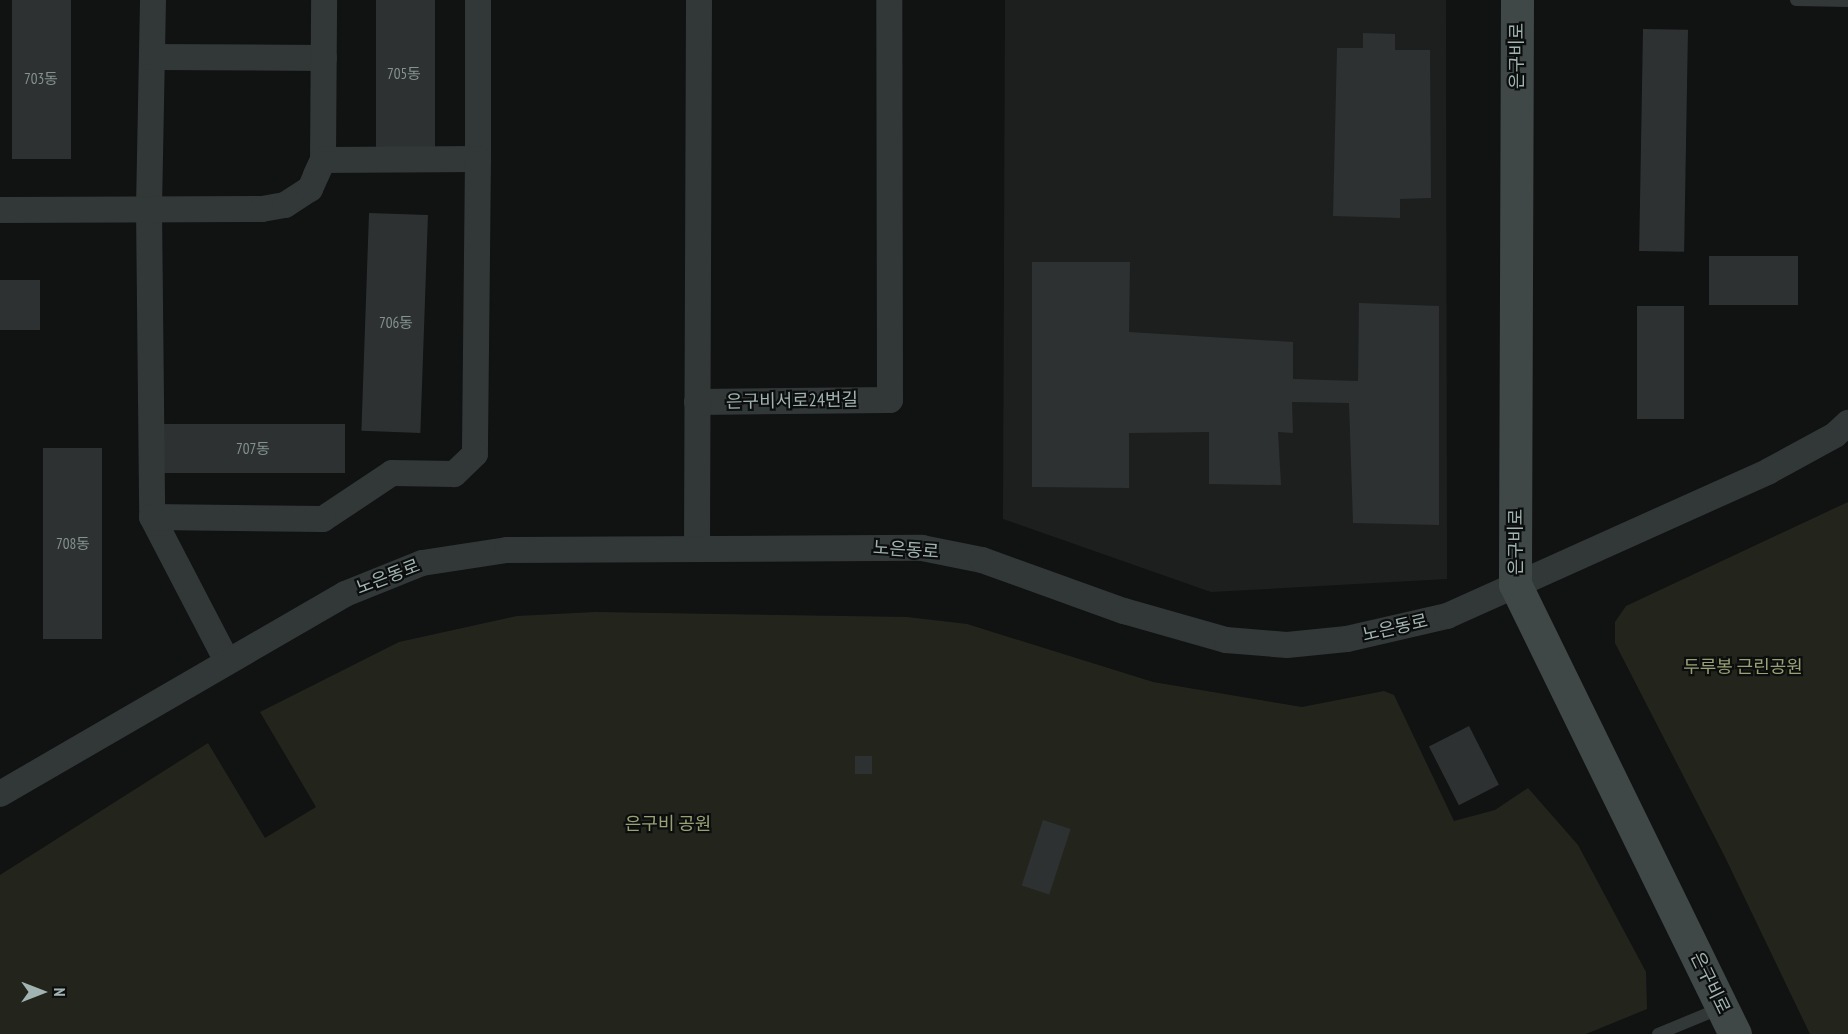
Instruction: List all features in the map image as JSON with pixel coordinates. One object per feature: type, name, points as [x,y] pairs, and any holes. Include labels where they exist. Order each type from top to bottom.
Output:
[{"type":"street","points":[[153,0],[149,209],[152,517],[227,661]]},
{"type":"street","points":[[0,210],[262,209],[285,205],[310,189],[322,160],[324,0]]},
{"type":"street","points":[[152,517],[323,519],[392,473],[454,474],[475,454],[478,0]]},
{"type":"street","points":[[697,546],[699,0]]},
{"type":"street","name":"은구비서로24번길","points":[[697,402],[890,400],[889,0]]},
{"type":"street","name":"은구비로","points":[[1517,0],[1515,584],[1728,1021]]},
{"type":"street","points":[[152,57],[324,58]]},
{"type":"street","points":[[322,160],[478,159]]},
{"type":"street","name":"노은동로","points":[[0,794],[345,594],[422,563],[507,550],[697,546],[922,548],[982,560],[1124,611],[1226,640],[1287,645],[1347,639],[1447,616],[1769,471],[1835,435],[1848,423]]},
{"type":"lane","points":[[1796,0],[1848,1]]},
{"type":"lane","points":[[1658,1034],[1728,1021]]},
{"type":"shaded area","points":[[1005,0],[1446,0],[1447,579],[1211,592],[1003,519]]},
{"type":"green space","name":"두루봉 근린공원","points":[[1848,502],[1848,1034],[1810,1034],[1724,855],[1615,643],[1615,622],[1626,606]]},
{"type":"green space","name":"은구비 공원","points":[[595,612],[907,617],[967,624],[1153,682],[1302,707],[1384,691],[1394,695],[1454,821],[1495,810],[1528,788],[1578,845],[1646,972],[1647,1009],[1586,1034],[0,1034],[0,875],[208,743],[265,838],[316,807],[260,712],[399,642],[517,616]]},
{"type":"building","points":[[12,0],[71,0],[71,159],[12,159]]},
{"type":"building","points":[[376,0],[435,0],[435,148],[376,148]]},
{"type":"building","points":[[1643,29],[1688,30],[1684,252],[1639,251]]},
{"type":"building","points":[[1363,33],[1395,34],[1395,50],[1430,50],[1431,198],[1400,199],[1400,218],[1333,216],[1337,48],[1363,48]]},
{"type":"building","points":[[369,213],[428,215],[420,433],[361,431]]},
{"type":"building","points":[[1709,256],[1798,256],[1798,305],[1709,305]]},
{"type":"building","points":[[1032,262],[1130,262],[1129,332],[1293,342],[1293,379],[1358,381],[1359,303],[1439,306],[1439,525],[1353,523],[1349,403],[1292,402],[1293,433],[1278,432],[1281,485],[1209,484],[1209,432],[1129,433],[1129,488],[1032,487]]},
{"type":"building","points":[[0,280],[40,280],[40,330],[0,330]]},
{"type":"building","points":[[1637,306],[1684,306],[1684,419],[1637,419]]},
{"type":"building","points":[[162,424],[345,424],[345,473],[162,473]]},
{"type":"building","points":[[43,448],[102,448],[102,639],[43,639]]},
{"type":"building","points":[[1469,726],[1499,785],[1459,805],[1429,746]]},
{"type":"building","points":[[855,756],[872,756],[872,774],[855,774]]},
{"type":"building","points":[[1043,820],[1071,829],[1049,895],[1022,886]]}]
